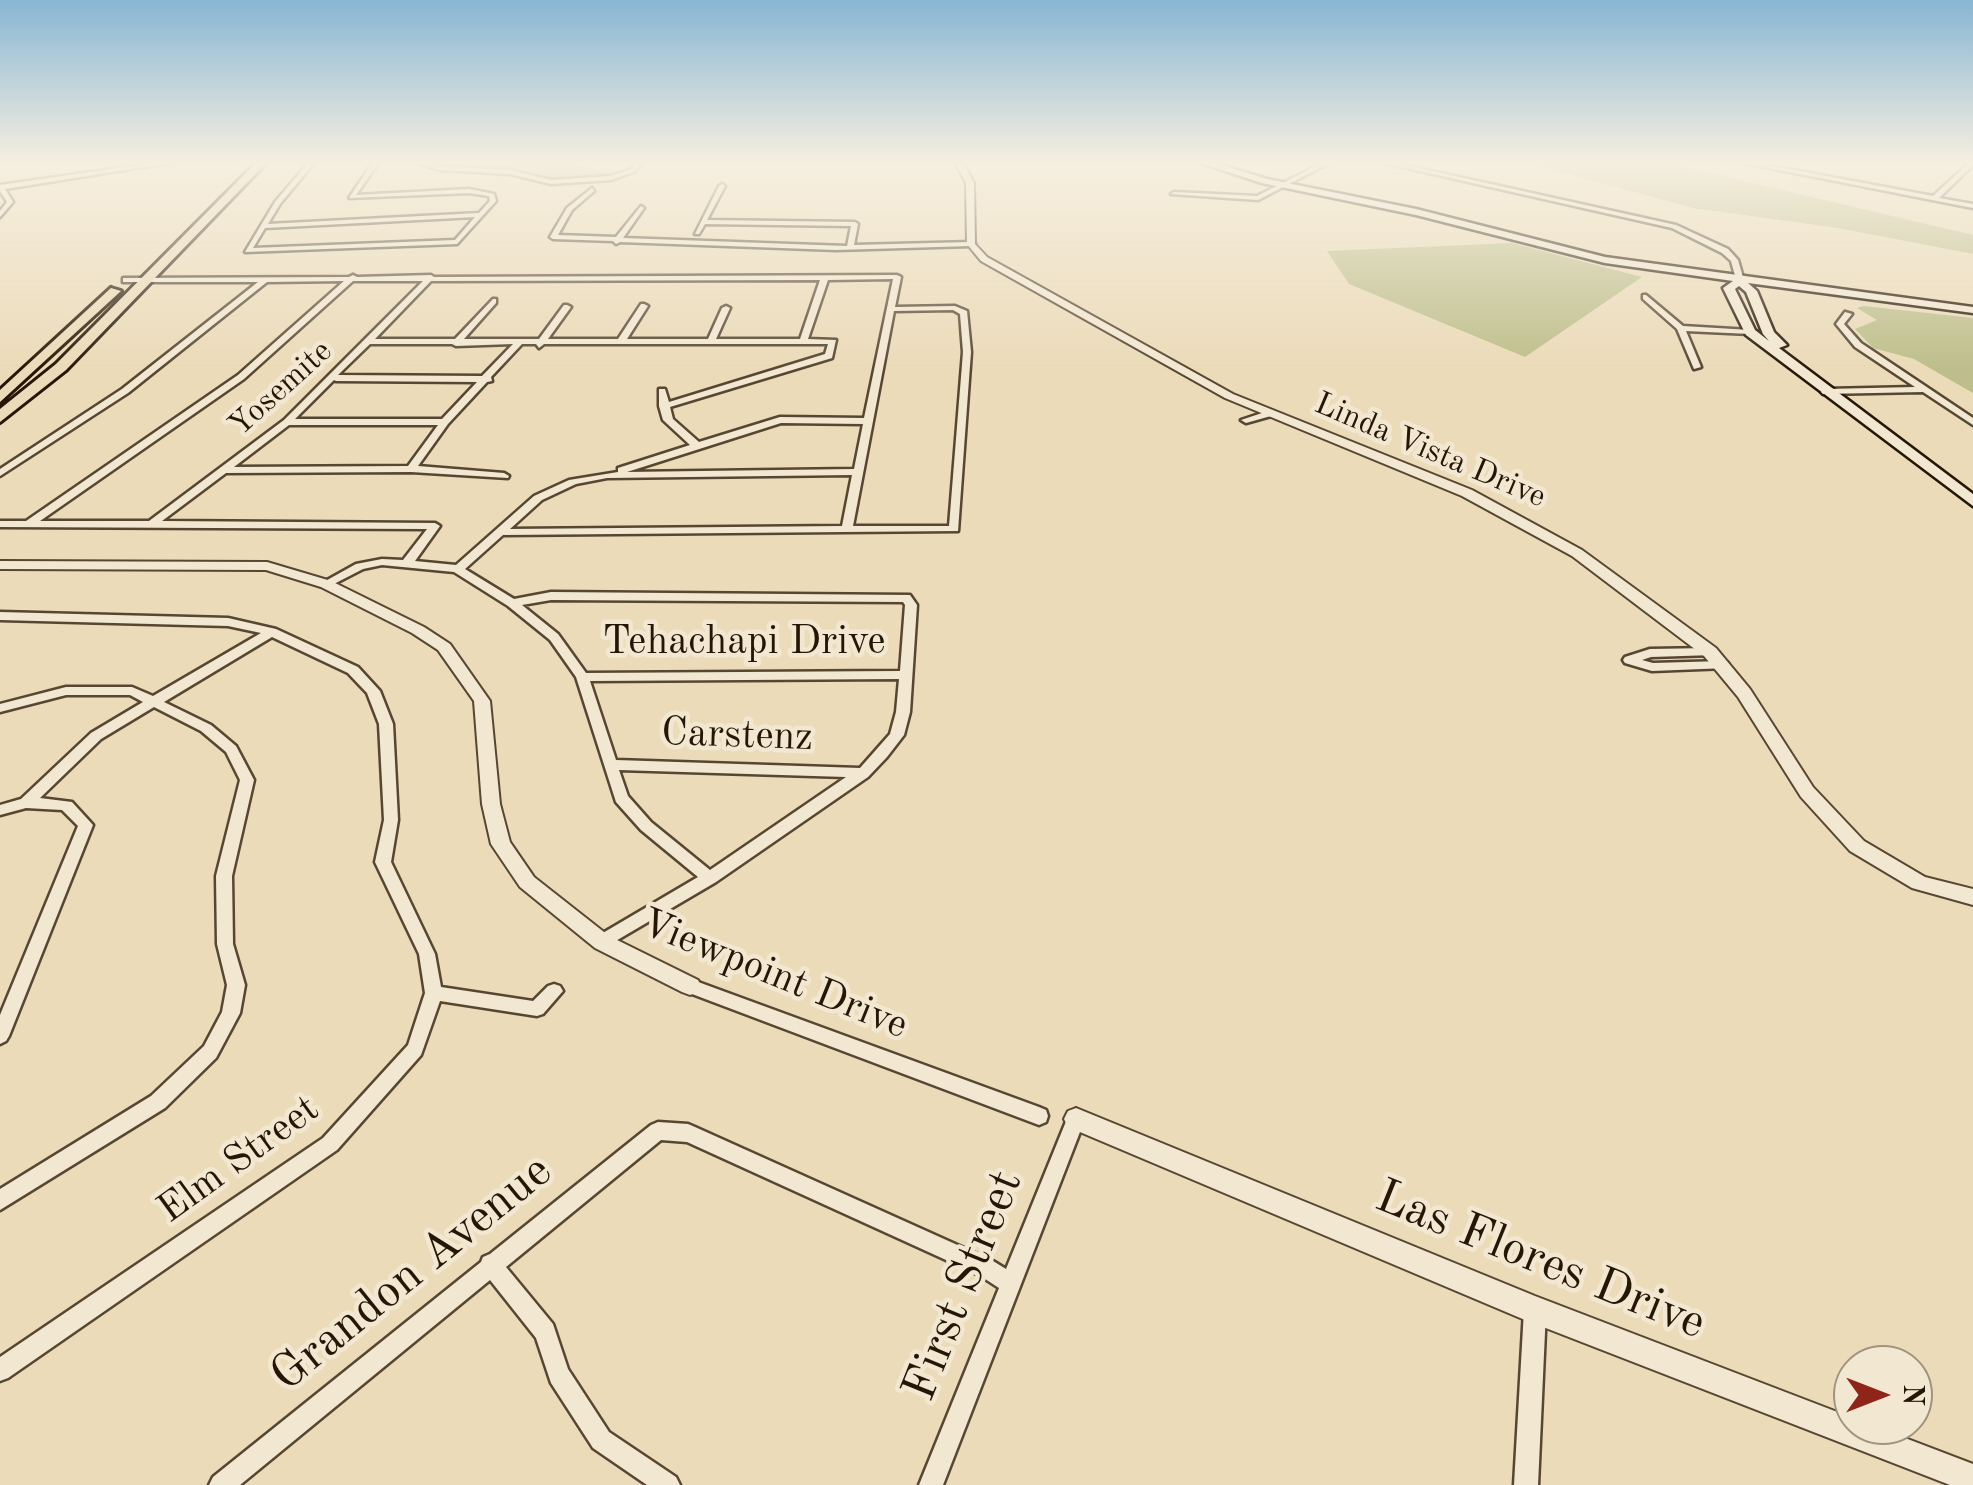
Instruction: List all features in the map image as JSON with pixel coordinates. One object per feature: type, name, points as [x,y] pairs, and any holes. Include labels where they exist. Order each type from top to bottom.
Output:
[{"type":"main road","points":[[0,398],[175,231]]},
{"type":"main road","points":[[0,417],[61,367],[194,231]]},
{"type":"main road","points":[[1489,231],[1735,285],[1973,310]]},
{"type":"main road","points":[[1735,285],[1750,332],[1973,501]]},
{"type":"main road","points":[[1735,285],[1752,291],[1760,315],[1780,345],[1973,484]]},
{"type":"street","points":[[259,231],[248,250],[457,242],[467,231]]},
{"type":"street","points":[[556,231],[553,237],[616,242],[850,247],[971,244],[971,231]]},
{"type":"street","points":[[616,242],[624,231]]},
{"type":"street","points":[[770,246],[775,231]]},
{"type":"street","points":[[850,247],[853,231]]},
{"type":"street","points":[[1689,231],[1734,260],[1735,285]]},
{"type":"street","name":"Linda Vista Drive","points":[[971,244],[994,266],[1086,313],[1149,354],[1268,414],[1518,517],[1578,552],[1717,658],[1806,792],[1857,846],[1919,883],[1973,897]]},
{"type":"street","points":[[29,524],[241,377],[353,277]]},
{"type":"street","points":[[126,280],[897,277],[847,528]]},
{"type":"street","points":[[0,474],[125,390],[266,278]]},
{"type":"street","name":"Yosemite","points":[[152,524],[287,422],[336,378],[431,278]]},
{"type":"street","points":[[804,342],[826,278]]},
{"type":"street","points":[[1646,297],[1681,328],[1697,368]]},
{"type":"street","points":[[456,343],[493,301]]},
{"type":"street","points":[[539,344],[566,306]]},
{"type":"street","points":[[622,340],[644,306]]},
{"type":"street","points":[[711,341],[726,308]]},
{"type":"street","points":[[505,532],[954,529],[967,352],[964,313],[955,308],[893,309]]},
{"type":"street","points":[[1848,314],[1840,324],[1845,334],[1973,422]]},
{"type":"street","points":[[1681,328],[1750,332]]},
{"type":"street","points":[[370,341],[834,342],[830,356],[664,406]]},
{"type":"street","points":[[411,468],[445,422],[489,379],[518,343]]},
{"type":"street","points":[[336,378],[489,379]]},
{"type":"street","points":[[1826,392],[1922,390]]},
{"type":"street","points":[[662,391],[668,420],[696,445]]},
{"type":"street","points":[[1246,420],[1268,414]]},
{"type":"street","points":[[458,569],[552,488],[607,475],[780,420],[870,421]]},
{"type":"street","points":[[287,422],[445,422]]},
{"type":"street","points":[[226,470],[411,468],[504,476]]},
{"type":"street","points":[[607,475],[859,472]]},
{"type":"street","points":[[0,524],[435,526],[407,562]]},
{"type":"street","name":"Viewpoint Drive","points":[[0,561],[267,566],[326,584],[418,630],[444,646],[482,701],[491,804],[501,844],[527,882],[602,942],[690,986],[1038,1116]]},
{"type":"street","points":[[326,584],[360,566],[407,562],[458,569],[512,603],[554,637],[582,677],[621,798],[646,826],[710,878]]},
{"type":"street","points":[[512,603],[550,596],[906,598],[912,605],[896,735],[863,773],[710,878],[602,942]]},
{"type":"street","points":[[0,616],[169,617],[228,622],[272,632],[354,670],[374,691],[386,724],[390,820],[383,862],[426,954],[434,992],[538,1009],[554,991]]},
{"type":"street","points":[[26,802],[80,748],[272,632]]},
{"type":"street","points":[[1650,653],[1717,658],[1652,667],[1628,660],[1650,653]]},
{"type":"street","name":"Tehachapi Drive","points":[[582,677],[906,675]]},
{"type":"street","points":[[0,708],[98,688],[132,691],[206,728],[231,749],[247,780],[224,876],[225,944],[236,985],[231,1013],[210,1052],[158,1102],[0,1200]]},
{"type":"street","name":"Carstenz","points":[[610,765],[863,773]]},
{"type":"street","points":[[0,810],[26,802],[67,806],[86,825],[0,1036]]},
{"type":"street","name":"Elm Street","points":[[0,1370],[330,1144],[415,1049],[434,992]]},
{"type":"street","name":"First Street","points":[[930,1485],[1076,1119]]},
{"type":"street","name":"Las Flores Drive","points":[[1076,1119],[1534,1310],[1962,1479]]},
{"type":"street","points":[[658,1131],[688,1133],[1010,1283]]},
{"type":"street","name":"Grandon Avenue","points":[[221,1485],[658,1131]]},
{"type":"street","points":[[490,1264],[545,1332],[559,1374],[601,1440],[668,1485]]},
{"type":"street","points":[[1526,1485],[1534,1310]]},
{"type":"green space","points":[[1855,231],[1957,231],[1973,235],[1973,254]]},
{"type":"green space","points":[[1512,243],[1642,277],[1525,357],[1349,284],[1327,251]]},
{"type":"green space","points":[[1857,308],[1973,318],[1973,393],[1914,359],[1873,348],[1855,329],[1877,320]]}]
